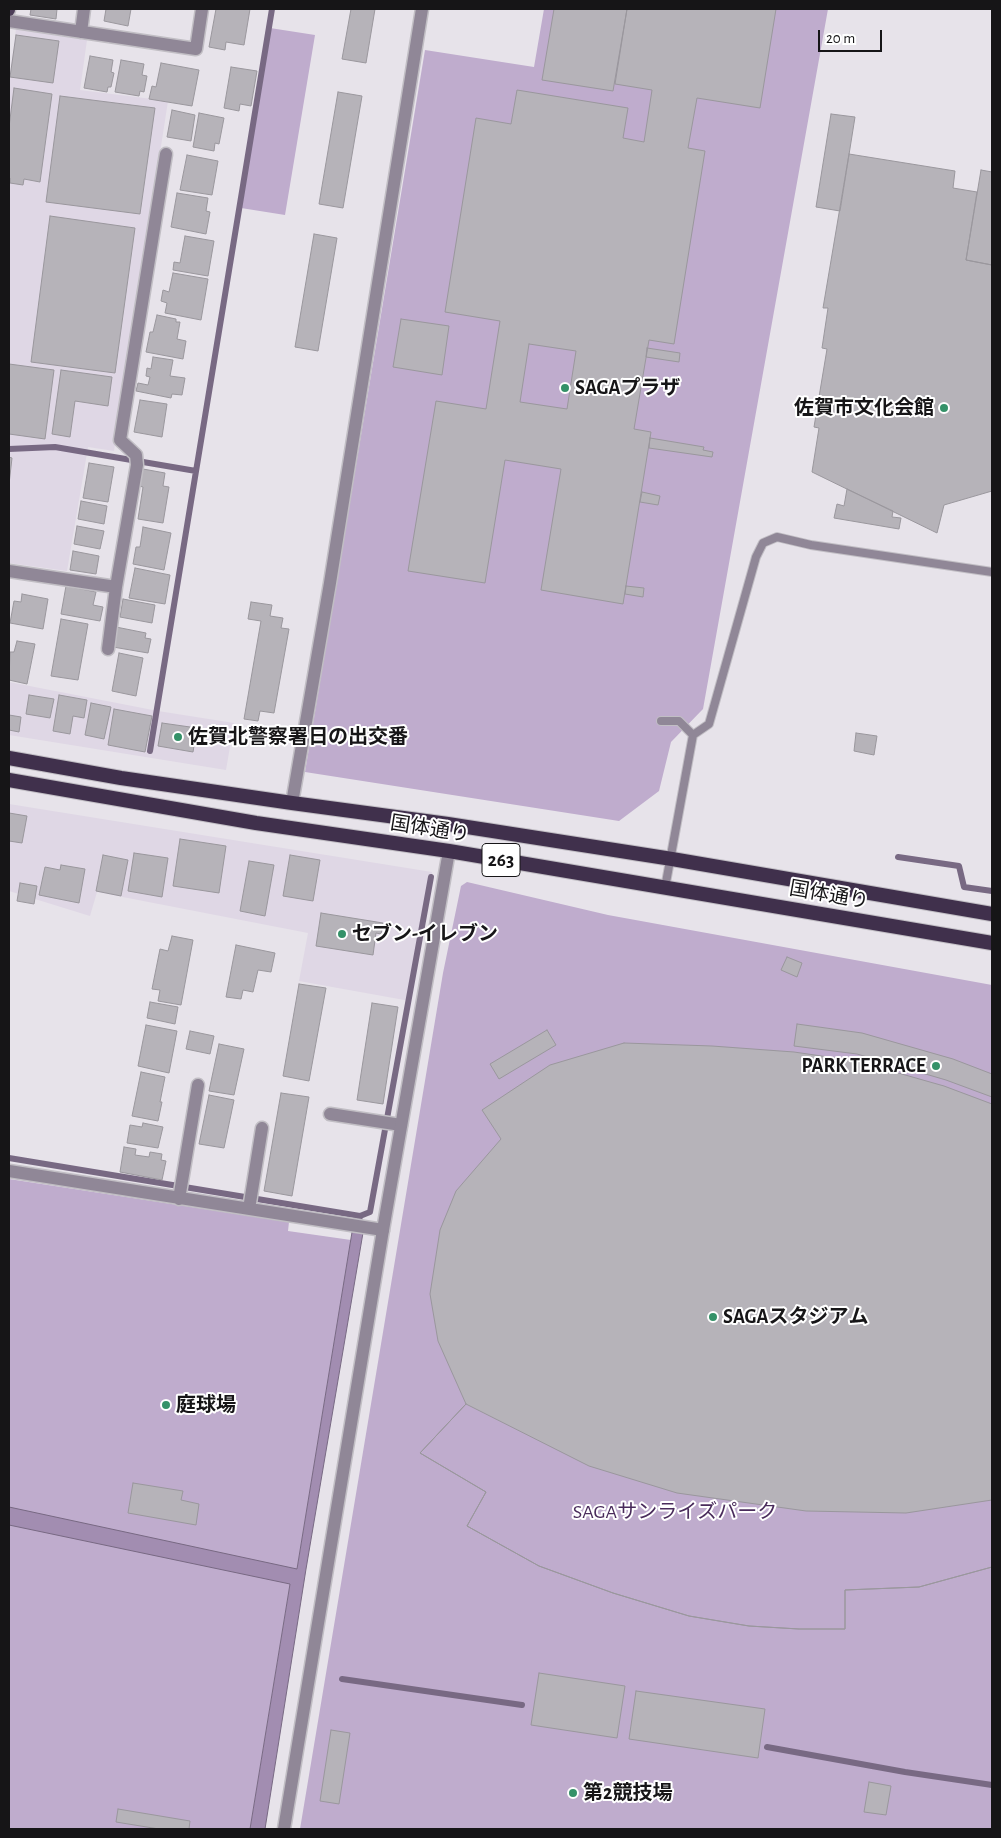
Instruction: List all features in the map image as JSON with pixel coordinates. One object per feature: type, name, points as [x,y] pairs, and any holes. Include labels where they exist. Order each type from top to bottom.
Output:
[{"type":"highway","name":"国体通り","points":[[9,758],[121,778],[672,858],[992,914]]},
{"type":"highway","name":"国体通り","points":[[9,780],[256,823],[449,851],[992,943]]},
{"type":"street","points":[[81,32],[84,9]]},
{"type":"street","points":[[9,21],[196,49],[202,9]]},
{"type":"street","points":[[292,803],[330,583],[422,9]]},
{"type":"street","points":[[108,649],[136,460],[120,440],[166,154]]},
{"type":"street","points":[[9,574],[116,587]]},
{"type":"street","points":[[284,1829],[383,1230],[449,851]]},
{"type":"street","points":[[179,1199],[198,1085]]},
{"type":"street","points":[[330,1114],[401,1125]]},
{"type":"street","points":[[249,1209],[262,1128]]},
{"type":"street","points":[[9,1171],[383,1230]]},
{"type":"lane","points":[[665,888],[693,735],[708,724],[756,557],[763,543],[777,537],[811,545],[992,572]]},
{"type":"lane","points":[[661,721],[679,721],[693,735]]},
{"type":"shaded area","points":[[16,29],[87,40],[80,90],[168,101],[114,451],[88,447],[67,571],[9,563],[9,82]]},
{"type":"shaded area","points":[[9,682],[158,711],[234,723],[226,770],[9,735]]},
{"type":"shaded area","points":[[9,804],[432,872],[410,1001],[299,981],[308,933],[97,892],[90,916],[9,891]]},
{"type":"shaded area","points":[[354,1220],[365,1221],[306,1569],[265,1829],[250,1829],[290,1584],[9,1525],[9,1507],[297,1569]]},
{"type":"green space","name":"SAGAプラザ","points":[[544,9],[828,9],[703,709],[671,742],[659,791],[619,821],[305,772],[425,50],[534,67]]},
{"type":"green space","points":[[270,28],[315,35],[285,215],[241,208]]},
{"type":"green space","name":"SAGAサンライズパーク","points":[[467,882],[608,915],[992,985],[992,1829],[300,1829],[443,973],[461,886]]},
{"type":"green space","name":"庭球場","points":[[9,1179],[289,1222],[288,1231],[351,1240],[297,1569],[290,1584],[250,1829],[9,1829]]},
{"type":"building","points":[[31,9],[57,9],[56,19],[30,15]]},
{"type":"building","points":[[106,9],[131,9],[128,26],[104,21]]},
{"type":"building","points":[[216,9],[250,9],[244,45],[226,42],[225,50],[209,47]]},
{"type":"building","points":[[351,9],[375,9],[366,63],[342,59]]},
{"type":"building","points":[[554,9],[627,9],[613,91],[542,80]]},
{"type":"building","points":[[627,9],[776,9],[760,108],[697,98],[688,148],[705,151],[674,344],[649,340],[634,429],[651,432],[623,604],[541,590],[561,469],[505,460],[485,583],[408,571],[436,401],[486,409],[500,321],[445,312],[476,118],[511,124],[517,90],[628,108],[623,138],[644,142],[652,90],[615,84]],"holes":[[[529,344],[576,351],[567,409],[520,402]]]},
{"type":"building","points":[[16,35],[59,41],[53,83],[10,77]]},
{"type":"building","points":[[90,56],[113,60],[111,72],[114,73],[111,87],[108,87],[107,92],[84,88]]},
{"type":"building","points":[[121,60],[144,64],[142,75],[147,76],[144,92],[140,91],[139,96],[115,92]]},
{"type":"building","points":[[161,63],[199,70],[192,106],[149,99],[152,86],[156,87]]},
{"type":"building","points":[[231,67],[257,71],[251,106],[240,104],[239,111],[224,108]]},
{"type":"building","points":[[14,88],[52,94],[40,182],[24,179],[23,185],[10,183],[9,127]]},
{"type":"building","points":[[338,92],[362,96],[343,208],[319,204]]},
{"type":"building","points":[[60,96],[155,108],[140,214],[46,202]]},
{"type":"building","points":[[172,110],[195,115],[191,141],[167,137]]},
{"type":"building","points":[[199,113],[224,118],[219,144],[215,143],[214,151],[193,147]]},
{"type":"building","points":[[831,114],[855,117],[840,211],[816,207]]},
{"type":"building","points":[[849,154],[955,171],[953,188],[977,192],[966,260],[992,265],[992,491],[944,505],[937,533],[812,472],[819,428],[814,427],[827,349],[822,348],[828,308],[823,308]]},
{"type":"building","points":[[187,155],[218,161],[212,195],[180,190]]},
{"type":"building","points":[[981,170],[992,172],[992,265],[966,260]]},
{"type":"building","points":[[177,193],[208,198],[206,211],[210,212],[206,234],[171,227]]},
{"type":"building","points":[[50,216],[135,228],[115,373],[31,362]]},
{"type":"building","points":[[314,234],[337,238],[318,351],[295,347]]},
{"type":"building","points":[[185,236],[214,241],[208,276],[173,270],[174,262],[180,263]]},
{"type":"building","points":[[173,273],[208,279],[201,320],[165,313],[167,303],[161,301],[163,290],[169,292]]},
{"type":"building","points":[[157,315],[176,319],[176,322],[180,322],[177,339],[186,341],[183,359],[146,352],[150,332],[153,332]]},
{"type":"building","points":[[401,319],[449,326],[442,375],[393,367]]},
{"type":"building","points":[[647,348],[680,353],[679,362],[646,357]]},
{"type":"building","points":[[153,357],[173,360],[170,376],[185,378],[182,395],[172,394],[171,398],[136,391],[138,383],[148,385],[150,377],[146,376],[147,368],[151,369]]},
{"type":"building","points":[[9,364],[54,370],[45,439],[9,434]]},
{"type":"building","points":[[61,370],[112,377],[108,406],[75,401],[70,437],[52,434]]},
{"type":"building","points":[[140,400],[167,404],[162,437],[134,432]]},
{"type":"building","points":[[650,438],[704,447],[703,450],[713,452],[712,457],[649,448]]},
{"type":"building","points":[[9,457],[12,458],[9,484]]},
{"type":"building","points":[[89,463],[114,467],[108,502],[83,498]]},
{"type":"building","points":[[143,469],[165,473],[163,486],[169,487],[163,523],[138,519],[143,487],[139,486]]},
{"type":"building","points":[[847,489],[893,511],[892,517],[901,518],[899,529],[834,518],[837,504],[844,506]]},
{"type":"building","points":[[642,492],[660,496],[658,505],[640,502]]},
{"type":"building","points":[[81,501],[107,506],[104,524],[78,519]]},
{"type":"building","points":[[77,526],[104,531],[100,549],[74,544]]},
{"type":"building","points":[[143,527],[171,533],[164,570],[133,564],[136,547],[140,547]]},
{"type":"building","points":[[73,551],[99,556],[96,574],[70,570]]},
{"type":"building","points":[[135,568],[170,575],[165,604],[129,598]]},
{"type":"building","points":[[66,586],[96,592],[93,605],[103,607],[100,621],[61,614]]},
{"type":"building","points":[[626,586],[644,588],[643,597],[625,594]]},
{"type":"building","points":[[22,594],[48,599],[43,629],[10,623],[14,601],[21,602]]},
{"type":"building","points":[[123,599],[155,605],[152,623],[120,617]]},
{"type":"building","points":[[251,602],[272,605],[270,616],[283,618],[281,628],[289,629],[274,713],[260,711],[258,721],[244,719],[261,621],[248,619]]},
{"type":"building","points":[[61,619],[88,624],[78,680],[51,676]]},
{"type":"building","points":[[116,627],[146,633],[145,638],[151,639],[148,653],[113,647]]},
{"type":"building","points":[[17,641],[35,644],[27,684],[9,680],[10,652],[14,652]]},
{"type":"building","points":[[119,653],[143,658],[136,696],[112,691]]},
{"type":"building","points":[[29,695],[54,699],[50,718],[26,714]]},
{"type":"building","points":[[59,695],[87,700],[84,718],[73,716],[70,734],[53,731]]},
{"type":"building","points":[[91,703],[111,707],[104,739],[85,735]]},
{"type":"building","points":[[114,709],[152,716],[145,752],[108,745]]},
{"type":"building","points":[[9,715],[21,717],[19,732],[9,730]]},
{"type":"building","name":"佐賀北警察署日の出交番","points":[[162,723],[197,728],[193,752],[158,746]]},
{"type":"building","points":[[856,733],[877,736],[874,755],[854,751]]},
{"type":"building","points":[[9,813],[27,816],[22,843],[9,841]]},
{"type":"building","points":[[180,839],[226,846],[219,893],[173,886]]},
{"type":"building","points":[[134,853],[168,858],[162,897],[128,891]]},
{"type":"building","points":[[103,855],[128,860],[121,896],[96,891]]},
{"type":"building","points":[[290,855],[320,860],[313,901],[283,896]]},
{"type":"building","points":[[249,861],[274,865],[265,916],[240,911]]},
{"type":"building","points":[[61,865],[85,869],[79,903],[39,895],[45,867],[60,870]]},
{"type":"building","points":[[20,883],[37,886],[34,904],[17,901]]},
{"type":"building","points":[[321,913],[383,923],[381,934],[376,933],[373,955],[316,946]]},
{"type":"building","points":[[172,936],[193,940],[181,1005],[158,1001],[160,990],[152,989],[160,949],[168,951]]},
{"type":"building","points":[[236,945],[275,953],[271,972],[258,970],[253,992],[243,990],[241,999],[226,997]]},
{"type":"building","points":[[787,957],[802,963],[797,977],[781,970]]},
{"type":"building","points":[[299,984],[326,988],[309,1081],[283,1076]]},
{"type":"building","points":[[150,1002],[178,1007],[175,1024],[147,1018]]},
{"type":"building","points":[[372,1003],[398,1007],[383,1104],[357,1100]]},
{"type":"building","name":"PARK TERRACE","points":[[797,1024],[862,1033],[953,1059],[992,1074],[992,1097],[946,1080],[857,1054],[794,1046]]},
{"type":"building","points":[[146,1025],[177,1031],[169,1073],[138,1066]]},
{"type":"building","points":[[547,1030],[556,1045],[499,1079],[490,1064]]},
{"type":"building","points":[[190,1031],[214,1036],[210,1054],[186,1049]]},
{"type":"building","name":"SAGAスタジアム","points":[[624,1043],[712,1046],[794,1052],[856,1061],[944,1086],[992,1104],[992,1567],[919,1587],[845,1590],[845,1629],[749,1626],[689,1616],[613,1593],[539,1566],[467,1526],[486,1492],[420,1453],[466,1404],[438,1341],[430,1294],[440,1230],[456,1191],[501,1139],[482,1110],[550,1065]]},
{"type":"building","points":[[219,1044],[244,1049],[234,1095],[209,1091]]},
{"type":"building","points":[[141,1072],[165,1077],[158,1121],[132,1116]]},
{"type":"building","points":[[281,1093],[309,1097],[292,1196],[264,1191]]},
{"type":"building","points":[[209,1095],[234,1100],[224,1148],[199,1144]]},
{"type":"building","points":[[143,1123],[163,1127],[158,1148],[127,1143],[130,1125],[142,1127]]},
{"type":"building","points":[[124,1147],[136,1149],[135,1155],[149,1157],[150,1152],[162,1154],[161,1160],[166,1161],[162,1180],[120,1172]]},
{"type":"building","points":[[466,1404],[589,1466],[677,1493],[806,1511],[906,1513],[992,1500],[992,1567],[919,1587],[845,1590],[845,1629],[749,1626],[689,1616],[613,1593],[539,1566],[467,1526],[486,1492],[420,1453]]},
{"type":"building","points":[[133,1483],[183,1491],[181,1500],[199,1504],[196,1525],[128,1513]]},
{"type":"building","points":[[539,1673],[625,1686],[617,1738],[531,1725]]},
{"type":"building","points":[[636,1691],[765,1709],[758,1758],[629,1739]]},
{"type":"building","points":[[331,1730],[350,1733],[339,1804],[320,1801]]},
{"type":"building","points":[[869,1782],[891,1786],[886,1815],[864,1812]]},
{"type":"building","points":[[118,1809],[190,1821],[189,1829],[159,1829],[116,1822]]},
{"type":"waterway","points":[[150,751],[272,9]]},
{"type":"waterway","points":[[9,449],[55,447],[196,471]]},
{"type":"waterway","points":[[898,857],[959,866],[964,887],[992,891]]},
{"type":"waterway","points":[[360,1216],[370,1212],[431,877]]},
{"type":"waterway","points":[[9,1158],[360,1216],[358,1226]]},
{"type":"waterway","points":[[342,1679],[522,1705]]},
{"type":"waterway","points":[[767,1747],[905,1772],[992,1785]]},
{"type":"place","name":"SAGAプラザ","points":[[565,388]]},
{"type":"place","name":"佐賀市文化会館","points":[[944,408]]},
{"type":"place","name":"佐賀北警察署日の出交番","points":[[178,737]]},
{"type":"place","name":"セブン-イレブン","points":[[342,934]]},
{"type":"place","name":"PARK TERRACE","points":[[936,1066]]},
{"type":"place","name":"SAGAスタジアム","points":[[713,1317]]},
{"type":"place","name":"庭球場","points":[[166,1405]]},
{"type":"place","name":"第2競技場","points":[[573,1793]]}]
